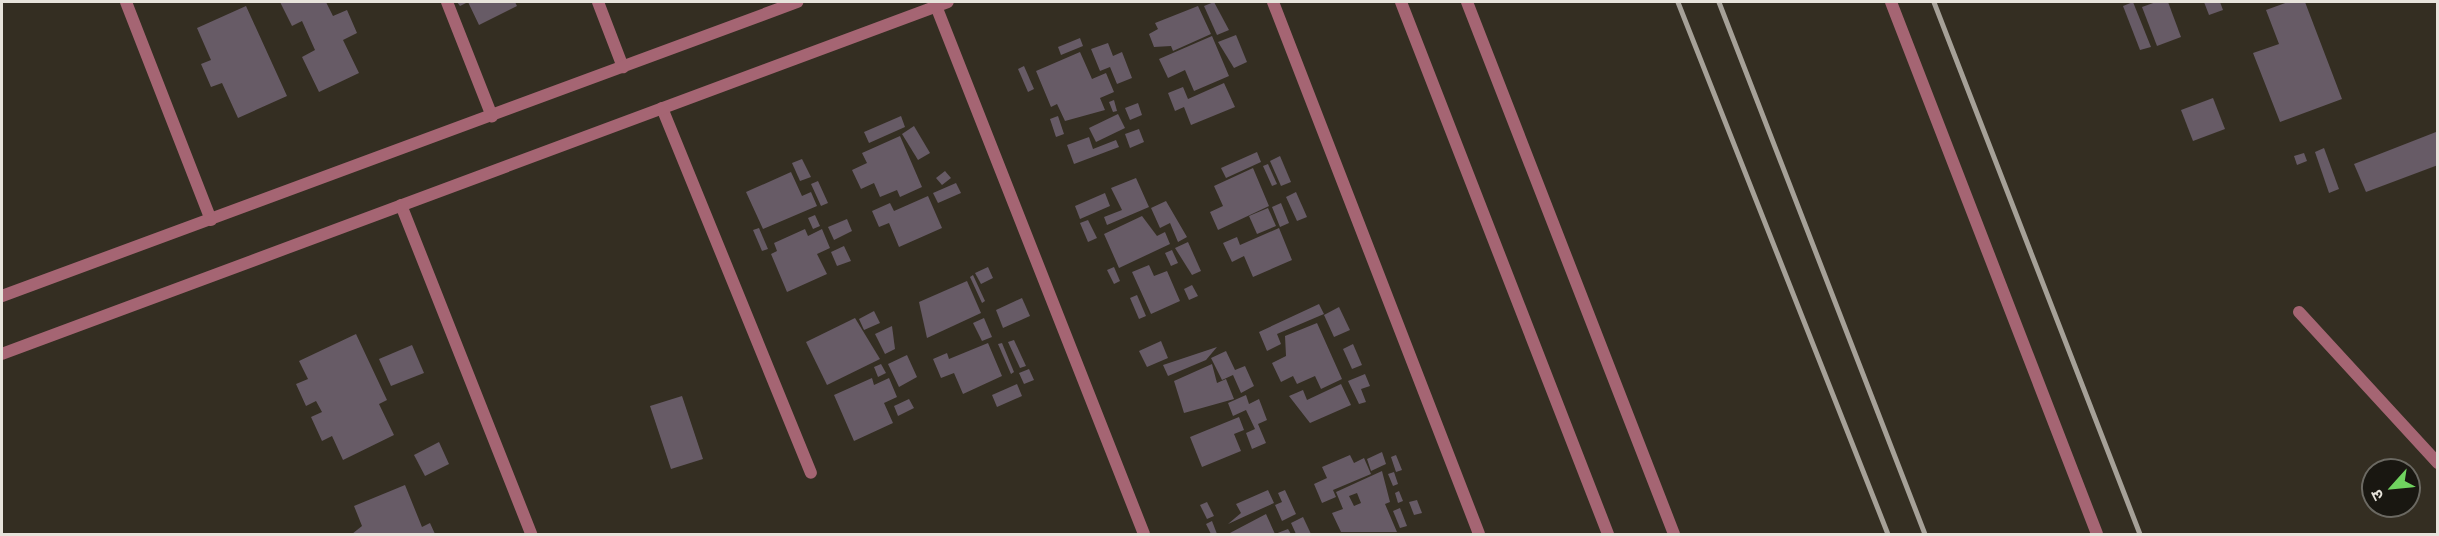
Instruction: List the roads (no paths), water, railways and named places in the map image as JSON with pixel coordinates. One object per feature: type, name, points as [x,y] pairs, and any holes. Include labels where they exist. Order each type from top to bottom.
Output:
[{"type":"street","points":[[126,2],[211,220]]},
{"type":"street","points":[[447,2],[492,116]]},
{"type":"street","points":[[598,2],[623,67]]},
{"type":"street","points":[[2,296],[796,2]]},
{"type":"street","points":[[1274,2],[1479,534]]},
{"type":"street","points":[[1401,2],[1608,534]]},
{"type":"street","points":[[1467,2],[1674,534]]},
{"type":"street","points":[[1891,2],[2097,534]]},
{"type":"street","points":[[2,354],[942,4],[1144,534]]},
{"type":"street","points":[[662,108],[811,473]]},
{"type":"street","points":[[401,206],[531,534]]},
{"type":"street","points":[[2299,312],[2438,463]]},
{"type":"railway","points":[[1678,2],[1888,534]]},
{"type":"railway","points":[[1719,2],[1925,534]]},
{"type":"railway","points":[[1934,2],[2140,534]]}]
